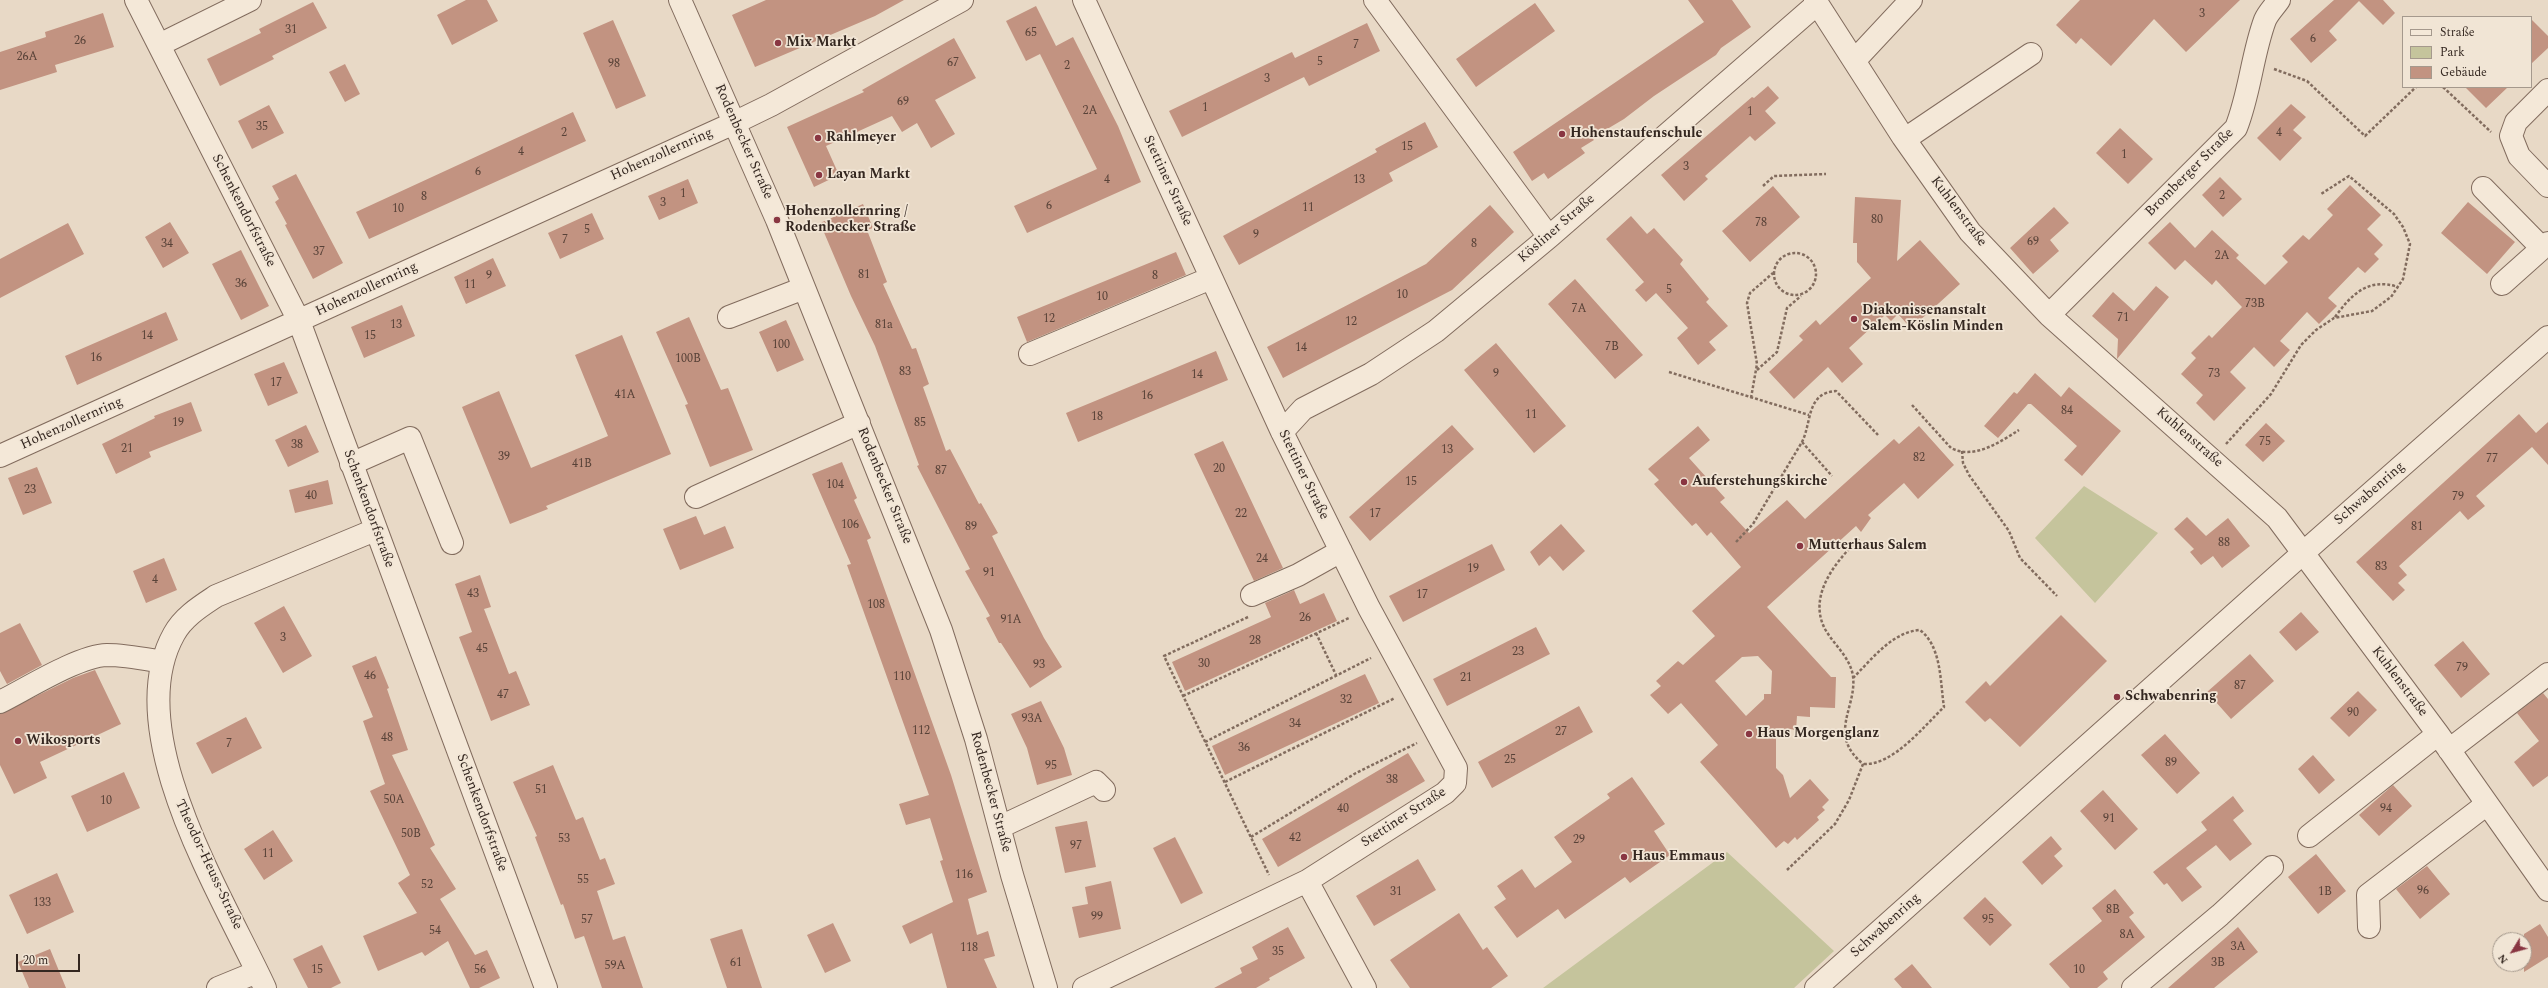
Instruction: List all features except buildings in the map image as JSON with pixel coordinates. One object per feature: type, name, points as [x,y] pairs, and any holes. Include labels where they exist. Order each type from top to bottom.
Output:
[{"type":"street","name":"Schenkendorfstraße","points":[[136,0],[299,321],[375,530],[546,988]]},
{"type":"street","points":[[159,45],[250,0]]},
{"type":"street","name":"Rodenbecker Straße","points":[[680,0],[804,288],[941,630],[976,739],[1046,988]]},
{"type":"street","name":"Hohenzollernring","points":[[0,456],[734,123],[771,105],[962,0]]},
{"type":"street","name":"Stettiner Straße","points":[[1084,0],[1282,432],[1369,608],[1456,768],[1455,783],[1445,793],[1307,881],[1084,988]]},
{"type":"street","points":[[1375,0],[1549,237]]},
{"type":"street","points":[[1855,60],[1911,0]]},
{"type":"street","name":"Bromberger Straße","points":[[2049,315],[2236,128],[2245,106],[2253,62],[2266,19],[2279,0]]},
{"type":"street","name":"Kösliner Straße","points":[[1282,432],[1303,409],[1371,374],[1436,331],[1549,237],[1816,2]]},
{"type":"street","name":"Kuhlenstraße","points":[[1816,2],[1905,139],[1970,232],[2049,315],[2277,518],[2444,742],[2548,890]]},
{"type":"street","points":[[1905,139],[2031,54]]},
{"type":"street","points":[[2548,90],[2516,122],[2511,136],[2519,156],[2548,186]]},
{"type":"street","points":[[2482,188],[2545,246],[2502,284]]},
{"type":"street","points":[[1030,354],[1212,278]]},
{"type":"street","points":[[729,317],[804,288]]},
{"type":"street","name":"Schwabenring","points":[[1816,988],[2303,552],[2548,337]]},
{"type":"street","points":[[696,497],[859,423]]},
{"type":"street","points":[[351,464],[410,438],[452,543]]},
{"type":"street","name":"Theodor-Heuss-Straße","points":[[261,980],[183,816],[165,763],[158,707],[160,669],[174,633],[193,612],[216,596],[375,530]]},
{"type":"street","points":[[1251,605],[1298,575],[1341,551]]},
{"type":"street","points":[[0,702],[79,662],[97,657],[122,656],[163,662]]},
{"type":"street","points":[[2309,836],[2444,742],[2548,674]]},
{"type":"street","points":[[1000,828],[1096,782],[1104,790]]},
{"type":"street","points":[[2369,927],[2368,895],[2487,804]]},
{"type":"street","points":[[2133,988],[2220,915],[2272,867]]},
{"type":"street","points":[[1307,881],[1365,988]]},
{"type":"street","points":[[218,988],[261,980]]},
{"type":"path","points":[[2253,62],[2307,81],[2365,136],[2415,88]]},
{"type":"path","points":[[2444,88],[2488,131],[2511,136]]},
{"type":"path","points":[[1763,186],[1774,176],[1826,174]]},
{"type":"path","points":[[2321,194],[2349,176],[2394,214],[2403,227],[2410,244],[2403,279],[2391,296],[2372,311],[2334,318]]},
{"type":"path","points":[[1756,370],[1777,352],[1787,308],[1801,295],[1813,288],[1817,275],[1813,262],[1803,254],[1789,253],[1778,260],[1774,273],[1777,286],[1788,295],[1801,295]]},
{"type":"path","points":[[1751,398],[1757,364],[1747,303],[1750,293],[1774,273]]},
{"type":"path","points":[[2212,459],[2271,394],[2301,345],[2316,330],[2334,318],[2348,299],[2361,289],[2376,284],[2398,287]]},
{"type":"path","points":[[1669,372],[1809,416]]},
{"type":"path","points":[[1736,542],[1753,524],[1802,442],[1807,431],[1809,410],[1818,397],[1828,392],[1836,391],[1878,435]]},
{"type":"path","points":[[1912,405],[1951,448],[1962,452],[1982,449],[1999,443],[2019,430]]},
{"type":"path","points":[[1802,442],[1832,476]]},
{"type":"path","points":[[1962,452],[1963,463],[1969,475],[2009,532],[2020,558],[2057,596]]},
{"type":"path","points":[[1853,678],[1894,639],[1907,631],[1920,630],[1929,636],[1936,654],[1944,707],[1901,748],[1883,760],[1870,765],[1863,764],[1853,753],[1846,736],[1844,723],[1853,678],[1851,666],[1825,628],[1820,616],[1822,595],[1829,574],[1841,556],[1859,539]]},
{"type":"path","points":[[1251,605],[1164,656],[1279,895]]},
{"type":"path","points":[[1183,696],[1369,608]]},
{"type":"path","points":[[1316,634],[1336,675]]},
{"type":"path","points":[[1205,742],[1391,648]]},
{"type":"path","points":[[1225,782],[1413,689]]},
{"type":"path","points":[[1251,837],[1356,774],[1437,733]]},
{"type":"path","points":[[1787,870],[1835,824],[1849,800],[1863,764]]},
{"type":"green space","points":[[2084,486],[2158,533],[2095,603],[2035,538]]},
{"type":"green space","points":[[1727,852],[1834,951],[1794,988],[1543,988]]},
{"type":"place","name":"Mix Markt","points":[[778,43]]},
{"type":"place","name":"Hohenstaufenschule","points":[[1562,134]]},
{"type":"place","name":"Rahlmeyer","points":[[818,138]]},
{"type":"place","name":"Layan Markt","points":[[819,175]]},
{"type":"place","name":"Hohenzollernring / Rodenbecker Straße","points":[[777,220]]},
{"type":"place","name":"Diakonissenanstalt Salem-Köslin Minden","points":[[1854,319]]},
{"type":"place","name":"Auferstehungskirche","points":[[1684,482]]},
{"type":"place","name":"Mutterhaus Salem","points":[[1800,546]]},
{"type":"place","name":"Schwabenring","points":[[2117,697]]},
{"type":"place","name":"Haus Morgenglanz","points":[[1749,734]]},
{"type":"place","name":"Wikosports","points":[[18,741]]},
{"type":"place","name":"Haus Emmaus","points":[[1624,857]]}]
